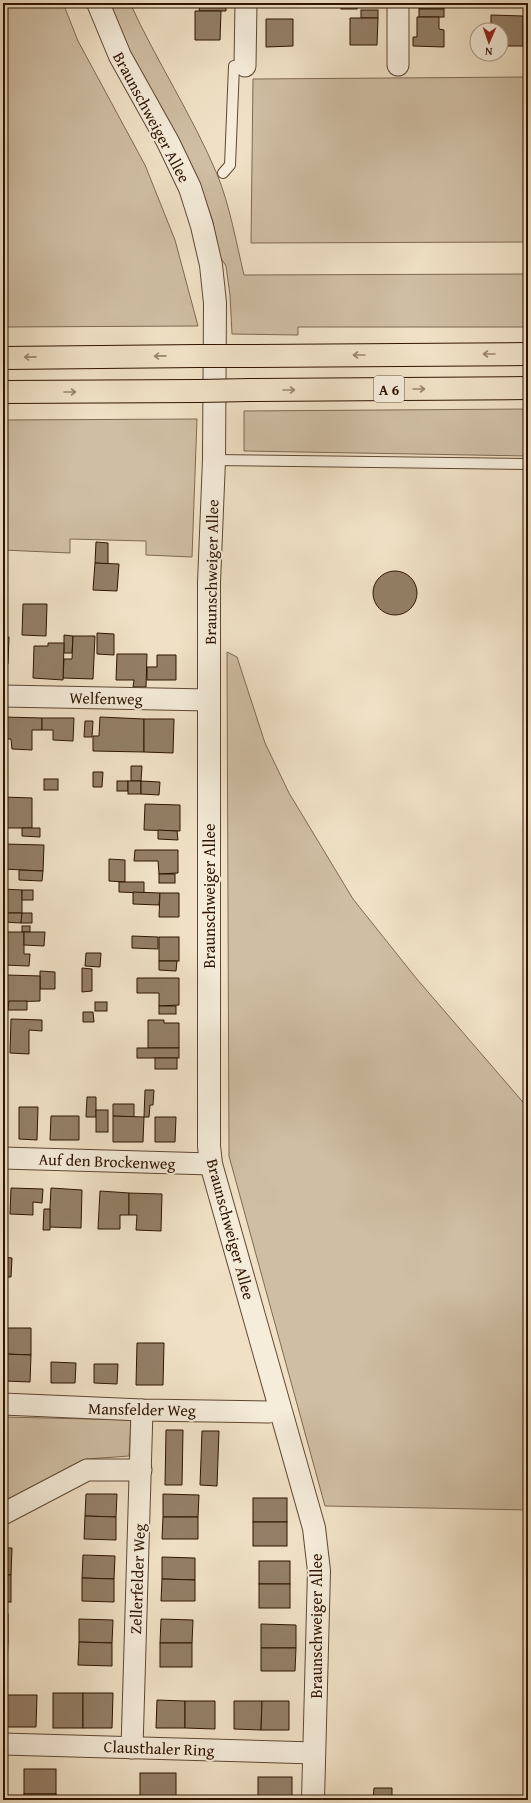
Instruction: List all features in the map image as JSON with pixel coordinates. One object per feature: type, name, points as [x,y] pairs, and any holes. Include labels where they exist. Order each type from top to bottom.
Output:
[{"type":"highway","name":"A 6","points":[[3,358],[528,354]]},
{"type":"highway","name":"A 6","points":[[3,392],[528,388]]},
{"type":"street","name":"Braunschweiger Allee","points":[[98,3],[120,56],[168,142],[190,188],[202,226],[211,265],[215,303],[214,460],[209,583],[208,700],[209,1130],[211,1164],[314,1528],[319,1571],[313,1800]]},
{"type":"street","points":[[239,66],[246,3]]},
{"type":"street","points":[[398,3],[398,65]]},
{"type":"street","name":"Welfenweg","points":[[3,696],[208,700]]},
{"type":"street","name":"Auf den Brockenweg","points":[[3,1158],[211,1164]]},
{"type":"street","name":"Mansfelder Weg","points":[[3,1404],[142,1410],[269,1412],[280,1409]]},
{"type":"street","name":"Zellerfelder Weg","points":[[132,1748],[142,1410]]},
{"type":"street","points":[[3,1514],[87,1470],[141,1470]]},
{"type":"street","name":"Clausthaler Ring","points":[[3,1744],[314,1753]]},
{"type":"lane","points":[[223,173],[230,165],[239,66]]},
{"type":"lane","points":[[214,460],[528,464]]},
{"type":"shaded area","points":[[3,3],[63,3],[78,41],[145,165],[175,240],[198,326],[3,327]]},
{"type":"shaded area","points":[[109,3],[130,3],[140,25],[197,131],[222,186],[244,275],[528,274],[528,327],[298,327],[298,335],[232,334],[230,295],[226,266],[219,255],[213,222],[200,184],[130,52]]},
{"type":"shaded area","points":[[528,77],[528,242],[251,243],[253,79]]},
{"type":"shaded area","points":[[528,409],[528,456],[244,451],[244,411]]},
{"type":"shaded area","points":[[197,419],[192,557],[146,555],[146,541],[70,539],[70,553],[3,550],[3,420]]},
{"type":"shaded area","points":[[227,652],[237,657],[265,743],[289,793],[353,899],[416,978],[528,1108],[528,1510],[325,1506],[229,1156]]},
{"type":"shaded area","points":[[3,1417],[131,1420],[129,1456],[87,1459],[3,1504]]},
{"type":"building","points":[[200,3],[226,3],[226,11],[199,11]]},
{"type":"building","points":[[341,3],[357,3],[357,9],[341,9]]},
{"type":"building","points":[[420,3],[444,3],[444,9],[419,9]]},
{"type":"building","points":[[419,9],[444,9],[444,17],[419,17]]},
{"type":"building","points":[[361,10],[378,10],[378,18],[361,18]]},
{"type":"building","points":[[195,11],[221,11],[220,40],[195,40]]},
{"type":"building","points":[[491,15],[523,16],[523,46],[509,46],[509,22],[491,22]]},
{"type":"building","points":[[417,17],[439,17],[439,29],[444,30],[444,47],[413,46],[413,37],[417,37]]},
{"type":"building","points":[[350,18],[378,18],[377,45],[350,45]]},
{"type":"building","points":[[266,19],[293,19],[293,46],[266,47]]},
{"type":"building","points":[[96,542],[108,543],[108,564],[95,563]]},
{"type":"building","points":[[95,563],[119,564],[117,591],[93,590]]},
{"type":"building","points":[[395,571],[407,575],[413,581],[417,593],[413,605],[407,611],[395,615],[383,611],[377,605],[373,593],[377,581],[383,575]]},
{"type":"building","points":[[23,604],[47,604],[46,636],[22,635]]},
{"type":"building","points":[[97,633],[114,634],[114,655],[97,654]]},
{"type":"building","points":[[64,635],[73,636],[72,653],[64,653]]},
{"type":"building","points":[[73,636],[95,636],[93,679],[63,678],[64,659],[72,659]]},
{"type":"building","points":[[3,637],[9,637],[8,664],[3,663]]},
{"type":"building","points":[[48,643],[64,643],[63,680],[33,678],[34,646],[48,646]]},
{"type":"building","points":[[117,654],[147,654],[146,687],[133,687],[134,680],[116,680]]},
{"type":"building","points":[[157,655],[176,655],[176,680],[147,680],[147,667],[157,667]]},
{"type":"building","points":[[4,717],[42,718],[42,730],[32,730],[32,750],[12,749],[11,739],[3,739]]},
{"type":"building","points":[[100,717],[144,719],[144,752],[93,751],[93,736],[99,736]]},
{"type":"building","points":[[42,718],[74,718],[73,741],[53,740],[53,730],[42,730]]},
{"type":"building","points":[[144,719],[174,719],[173,753],[144,752]]},
{"type":"building","points":[[85,721],[93,721],[92,737],[84,737]]},
{"type":"building","points":[[131,766],[142,766],[141,781],[131,781]]},
{"type":"building","points":[[93,772],[103,772],[102,787],[93,787]]},
{"type":"building","points":[[44,779],[58,779],[58,790],[44,790]]},
{"type":"building","points":[[117,781],[128,781],[128,791],[117,791]]},
{"type":"building","points":[[128,781],[141,781],[141,794],[128,794]]},
{"type":"building","points":[[141,781],[160,782],[159,795],[141,794]]},
{"type":"building","points":[[3,797],[32,798],[32,828],[3,828]]},
{"type":"building","points":[[145,804],[180,805],[180,831],[144,830]]},
{"type":"building","points":[[22,828],[40,828],[40,837],[22,836]]},
{"type":"building","points":[[158,830],[177,831],[178,840],[158,839]]},
{"type":"building","points":[[3,844],[44,845],[43,871],[3,869]]},
{"type":"building","points":[[135,850],[178,850],[178,873],[159,874],[158,861],[134,861]]},
{"type":"building","points":[[109,859],[125,860],[125,882],[109,881]]},
{"type":"building","points":[[19,870],[43,871],[42,881],[19,880]]},
{"type":"building","points":[[159,874],[175,874],[175,883],[159,883]]},
{"type":"building","points":[[119,882],[144,882],[144,893],[119,892]]},
{"type":"building","points":[[3,889],[22,890],[22,913],[3,913]]},
{"type":"building","points":[[22,890],[33,890],[33,900],[22,900]]},
{"type":"building","points":[[133,892],[160,893],[159,905],[133,904]]},
{"type":"building","points":[[160,893],[179,893],[179,917],[159,917]]},
{"type":"building","points":[[4,913],[22,913],[21,923],[4,922]]},
{"type":"building","points":[[22,913],[32,913],[32,923],[21,923]]},
{"type":"building","points":[[22,926],[30,926],[30,932],[22,932]]},
{"type":"building","points":[[5,932],[24,932],[24,954],[30,954],[29,966],[4,965]]},
{"type":"building","points":[[24,932],[45,932],[44,946],[24,945]]},
{"type":"building","points":[[132,936],[158,937],[158,949],[132,948]]},
{"type":"building","points":[[159,937],[179,937],[179,961],[159,961]]},
{"type":"building","points":[[86,953],[101,953],[100,967],[85,966]]},
{"type":"building","points":[[159,961],[177,961],[176,971],[159,970]]},
{"type":"building","points":[[82,968],[92,969],[92,991],[82,992]]},
{"type":"building","points":[[40,971],[55,972],[55,989],[40,989]]},
{"type":"building","points":[[7,975],[40,976],[40,1001],[7,1002]]},
{"type":"building","points":[[137,978],[179,978],[179,1005],[159,1006],[159,993],[137,993]]},
{"type":"building","points":[[9,1001],[27,1001],[27,1010],[8,1010]]},
{"type":"building","points":[[95,1002],[107,1002],[107,1011],[95,1011]]},
{"type":"building","points":[[159,1006],[176,1006],[176,1014],[159,1014]]},
{"type":"building","points":[[83,1012],[93,1012],[94,1022],[83,1022]]},
{"type":"building","points":[[11,1019],[42,1020],[42,1031],[29,1030],[29,1054],[10,1053]]},
{"type":"building","points":[[148,1020],[164,1020],[164,1023],[179,1023],[179,1048],[148,1048]]},
{"type":"building","points":[[137,1048],[179,1048],[179,1058],[137,1058]]},
{"type":"building","points":[[155,1058],[177,1058],[177,1069],[155,1069]]},
{"type":"building","points":[[145,1090],[154,1090],[153,1105],[150,1105],[149,1117],[144,1117]]},
{"type":"building","points":[[87,1097],[96,1097],[96,1117],[86,1117]]},
{"type":"building","points":[[113,1104],[134,1104],[134,1117],[113,1116]]},
{"type":"building","points":[[19,1107],[38,1107],[37,1140],[19,1139]]},
{"type":"building","points":[[96,1110],[108,1110],[108,1132],[96,1132]]},
{"type":"building","points":[[51,1116],[79,1116],[79,1140],[50,1140]]},
{"type":"building","points":[[113,1116],[144,1117],[143,1142],[113,1142]]},
{"type":"building","points":[[155,1117],[176,1117],[175,1142],[155,1142]]},
{"type":"building","points":[[11,1188],[43,1189],[42,1203],[33,1202],[33,1215],[10,1214]]},
{"type":"building","points":[[51,1188],[82,1190],[81,1228],[49,1227]]},
{"type":"building","points":[[100,1191],[129,1193],[129,1215],[120,1215],[120,1229],[98,1229]]},
{"type":"building","points":[[129,1193],[162,1194],[161,1231],[136,1230],[137,1215],[129,1215]]},
{"type":"building","points":[[44,1209],[50,1209],[50,1230],[43,1230]]},
{"type":"building","points":[[3,1257],[12,1258],[11,1277],[3,1277]]},
{"type":"building","points":[[7,1328],[31,1328],[31,1355],[6,1354]]},
{"type":"building","points":[[137,1343],[164,1343],[163,1385],[136,1385]]},
{"type":"building","points":[[6,1354],[31,1355],[30,1382],[5,1381]]},
{"type":"building","points":[[51,1362],[76,1363],[75,1383],[51,1383]]},
{"type":"building","points":[[94,1364],[118,1364],[117,1384],[94,1383]]},
{"type":"building","points":[[166,1430],[183,1430],[182,1485],[165,1485]]},
{"type":"building","points":[[202,1431],[219,1431],[217,1486],[200,1485]]},
{"type":"building","points":[[86,1494],[117,1494],[116,1517],[85,1516]]},
{"type":"building","points":[[163,1494],[199,1495],[198,1517],[163,1517]]},
{"type":"building","points":[[253,1498],[287,1498],[287,1522],[253,1522]]},
{"type":"building","points":[[85,1516],[116,1517],[116,1540],[84,1539]]},
{"type":"building","points":[[163,1517],[198,1517],[198,1539],[162,1539]]},
{"type":"building","points":[[253,1522],[287,1522],[287,1546],[253,1546]]},
{"type":"building","points":[[3,1548],[12,1548],[11,1575],[3,1575]]},
{"type":"building","points":[[83,1555],[115,1556],[114,1579],[82,1578]]},
{"type":"building","points":[[162,1557],[195,1558],[195,1580],[162,1579]]},
{"type":"building","points":[[259,1561],[290,1561],[290,1584],[259,1584]]},
{"type":"building","points":[[3,1575],[11,1575],[11,1602],[3,1602]]},
{"type":"building","points":[[82,1578],[114,1579],[114,1602],[82,1601]]},
{"type":"building","points":[[162,1579],[195,1580],[195,1601],[161,1601]]},
{"type":"building","points":[[259,1584],[290,1584],[290,1608],[259,1608]]},
{"type":"building","points":[[3,1614],[8,1614],[8,1640],[3,1640]]},
{"type":"building","points":[[79,1619],[113,1620],[112,1643],[79,1642]]},
{"type":"building","points":[[161,1619],[193,1620],[192,1643],[160,1643]]},
{"type":"building","points":[[261,1624],[296,1625],[296,1648],[261,1648]]},
{"type":"building","points":[[3,1640],[8,1640],[7,1665],[3,1665]]},
{"type":"building","points":[[79,1642],[112,1643],[112,1666],[78,1665]]},
{"type":"building","points":[[160,1643],[192,1643],[192,1667],[160,1667]]},
{"type":"building","points":[[261,1648],[296,1648],[295,1671],[261,1671]]},
{"type":"building","points":[[53,1693],[83,1693],[83,1728],[53,1728]]},
{"type":"building","points":[[83,1693],[113,1693],[112,1728],[83,1728]]},
{"type":"building","points":[[3,1695],[7,1695],[6,1727],[3,1727]]},
{"type":"building","points":[[7,1695],[37,1695],[36,1727],[6,1727]]},
{"type":"building","points":[[157,1700],[185,1701],[185,1728],[156,1728]]},
{"type":"building","points":[[185,1701],[215,1701],[215,1729],[185,1728]]},
{"type":"building","points":[[234,1701],[262,1701],[261,1730],[234,1729]]},
{"type":"building","points":[[262,1701],[289,1701],[289,1730],[261,1730]]},
{"type":"building","points":[[24,1769],[56,1769],[56,1794],[24,1794]]},
{"type":"building","points":[[140,1773],[176,1773],[176,1798],[140,1798]]},
{"type":"building","points":[[258,1777],[292,1777],[292,1800],[258,1800]]},
{"type":"building","points":[[374,1788],[392,1788],[392,1800],[373,1800]]},
{"type":"building","points":[[24,1794],[56,1794],[56,1800],[24,1800]]},
{"type":"building","points":[[140,1798],[176,1798],[176,1800],[140,1800]]},
{"type":"building","points":[[492,1799],[492,1800],[461,1800]]}]
